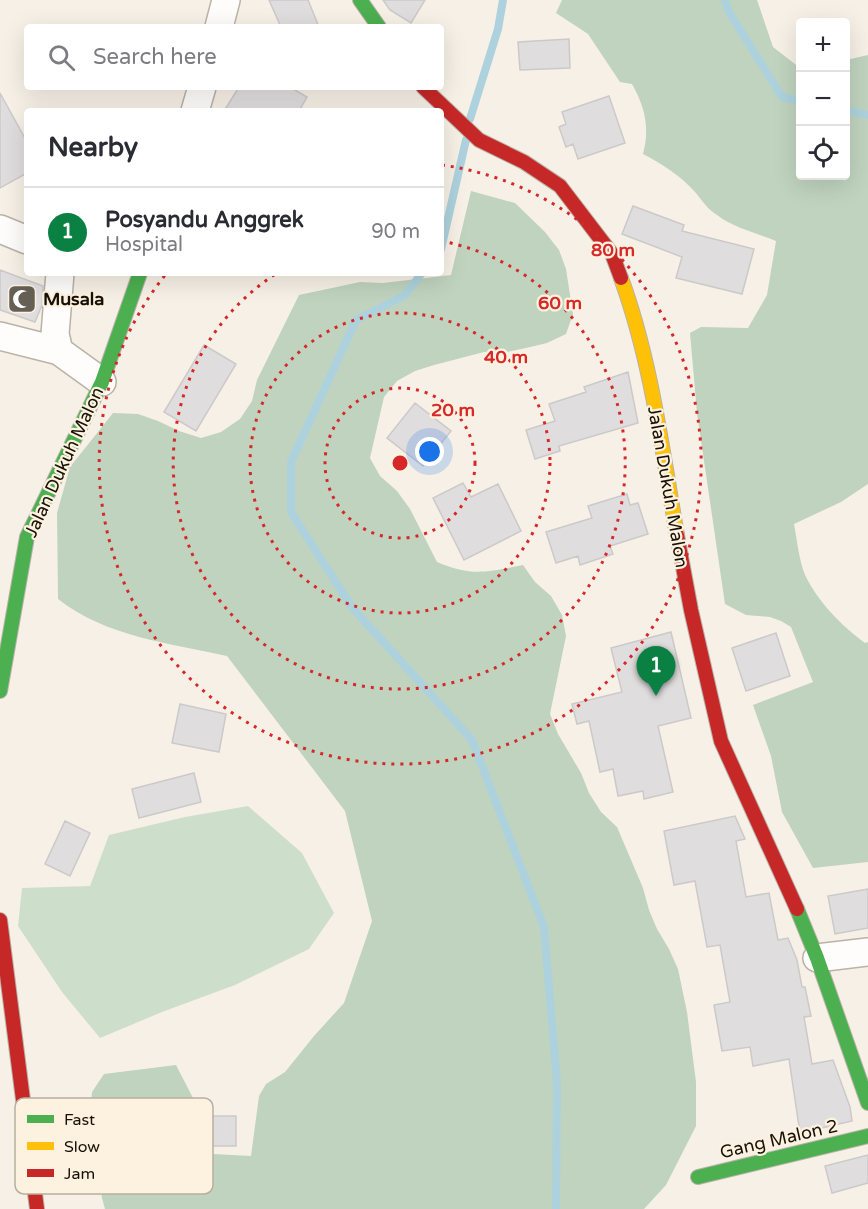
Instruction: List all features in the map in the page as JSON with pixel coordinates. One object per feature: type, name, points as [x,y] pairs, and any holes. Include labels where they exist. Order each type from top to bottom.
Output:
[{"type":"street","points":[[220,24],[226,0]]},
{"type":"street","points":[[360,0],[377,24]]},
{"type":"street","points":[[196,108],[201,90]]},
{"type":"street","name":"Jalan Dukuh Malon","points":[[426,90],[479,140],[524,162],[560,186],[612,254],[631,305],[647,369],[691,610],[721,741],[781,871],[817,958],[868,1103]]},
{"type":"street","points":[[0,229],[24,239]]},
{"type":"street","points":[[59,351],[55,334],[60,276]]},
{"type":"street","name":"Jalan Dukuh Malon","points":[[0,691],[27,537],[102,382],[139,276]]},
{"type":"street","points":[[0,336],[59,351],[102,382]]},
{"type":"street","points":[[0,920],[23,1098]]},
{"type":"street","points":[[817,958],[868,952]]},
{"type":"street","name":"Gang Malon 2","points":[[698,1177],[868,1136]]},
{"type":"street","points":[[35,1194],[37,1209]]},
{"type":"green space","points":[[562,0],[757,0],[773,47],[796,65],[796,180],[850,180],[850,59],[868,55],[868,484],[841,502],[794,524],[801,563],[810,585],[839,621],[865,643],[868,642],[868,862],[813,868],[782,812],[771,756],[753,705],[813,682],[791,627],[770,617],[746,615],[725,604],[697,413],[690,333],[701,327],[748,328],[767,295],[776,241],[724,220],[710,210],[677,175],[643,154],[646,135],[645,118],[632,84],[620,82],[588,34],[556,13]]},
{"type":"green space","points":[[471,191],[515,203],[545,232],[559,250],[566,269],[573,314],[566,334],[547,343],[526,348],[507,352],[484,352],[434,365],[415,371],[397,381],[384,397],[370,458],[380,476],[397,491],[410,509],[437,562],[460,570],[480,572],[523,565],[535,582],[551,596],[562,615],[566,636],[550,714],[589,793],[601,812],[617,827],[643,888],[657,929],[678,969],[687,1012],[696,1082],[696,1126],[666,1185],[644,1209],[105,1209],[101,1194],[213,1194],[213,1154],[251,1156],[259,1096],[266,1084],[285,1072],[344,1003],[372,921],[345,811],[227,656],[139,637],[118,630],[77,612],[58,599],[57,513],[70,467],[113,413],[138,414],[201,438],[221,432],[240,419],[252,401],[257,380],[299,295],[360,282],[383,283],[451,275]]},
{"type":"green space","points":[[248,806],[302,853],[334,913],[309,949],[235,985],[100,1038],[62,992],[18,926],[22,888],[90,886],[109,835],[185,817]]},
{"type":"green space","points":[[176,1065],[193,1098],[91,1098],[92,1092],[104,1074]]},
{"type":"building","points":[[269,0],[308,0],[318,24],[280,24]]},
{"type":"building","points":[[383,0],[425,0],[411,23],[390,10]]},
{"type":"building","points":[[569,39],[570,68],[520,70],[518,42]]},
{"type":"building","points":[[237,90],[295,90],[307,97],[301,108],[226,108]]},
{"type":"building","points":[[0,93],[24,137],[24,175],[0,188]]},
{"type":"building","points":[[609,96],[625,143],[578,159],[573,144],[566,147],[559,127],[566,124],[562,112]]},
{"type":"building","points":[[633,206],[684,225],[682,231],[754,249],[742,294],[676,278],[682,257],[622,234]]},
{"type":"building","name":"Musala","points":[[0,270],[43,286],[42,305],[35,322],[0,310]]},
{"type":"building","points":[[204,345],[236,364],[196,431],[164,412]]},
{"type":"building","points":[[628,372],[638,423],[559,446],[560,451],[535,459],[526,430],[555,421],[549,404],[586,392],[584,387]]},
{"type":"building","points":[[415,403],[451,431],[423,466],[387,438]]},
{"type":"building","points":[[463,483],[471,497],[498,484],[521,531],[464,560],[433,498]]},
{"type":"building","points":[[627,494],[630,505],[638,503],[648,534],[610,546],[613,554],[580,565],[578,556],[556,563],[546,532],[592,518],[588,506]]},
{"type":"building","points":[[671,632],[691,718],[658,726],[673,792],[644,799],[643,791],[618,796],[613,769],[600,772],[589,721],[577,724],[572,704],[622,692],[611,648]]},
{"type":"building","points":[[776,633],[790,676],[746,691],[732,648]]},
{"type":"building","points":[[180,704],[226,714],[219,752],[172,743]]},
{"type":"building","points":[[194,773],[201,802],[139,818],[132,789]]},
{"type":"building","points":[[735,816],[745,839],[736,841],[746,897],[769,893],[778,940],[788,938],[797,960],[802,987],[805,987],[811,1016],[804,1017],[812,1064],[833,1060],[850,1107],[852,1121],[800,1133],[789,1059],[753,1066],[750,1047],[722,1051],[714,1005],[730,1002],[720,945],[707,947],[695,881],[674,885],[664,831]]},
{"type":"building","points":[[65,821],[90,833],[70,876],[45,864]]},
{"type":"building","points":[[868,889],[868,928],[835,934],[828,896]]},
{"type":"building","points":[[213,1116],[236,1116],[236,1146],[213,1146]]},
{"type":"building","points":[[868,1155],[868,1183],[832,1193],[825,1166]]},
{"type":"waterway","points":[[470,119],[498,29],[503,0]]},
{"type":"waterway","points":[[725,0],[729,12],[782,97],[796,100]]},
{"type":"waterway","points":[[850,111],[868,115]]},
{"type":"waterway","points":[[444,236],[466,140]]},
{"type":"waterway","points":[[420,276],[404,296],[356,320],[291,462],[291,512],[351,606],[472,740],[544,927],[557,1083],[556,1209]]},
{"type":"traffic: fast","points":[[360,0],[377,24]]},
{"type":"traffic: fast","points":[[0,691],[27,537],[102,382],[139,276]]},
{"type":"traffic: fast","points":[[797,909],[817,958],[868,1103]]},
{"type":"traffic: fast","points":[[698,1177],[868,1136]]},
{"type":"traffic: slow","points":[[621,278],[648,373],[677,535]]},
{"type":"traffic: jam","points":[[426,90],[479,140],[524,162],[560,186],[612,254],[621,278]]},
{"type":"traffic: jam","points":[[677,535],[691,610],[721,741],[797,909]]},
{"type":"traffic: jam","points":[[0,920],[23,1098]]},
{"type":"traffic: jam","points":[[35,1194],[37,1209]]},
{"type":"place","name":"Musala","points":[[22,299]]},
{"type":"place","name":"Posyandu Anggrek","points":[[656,696]]}]
